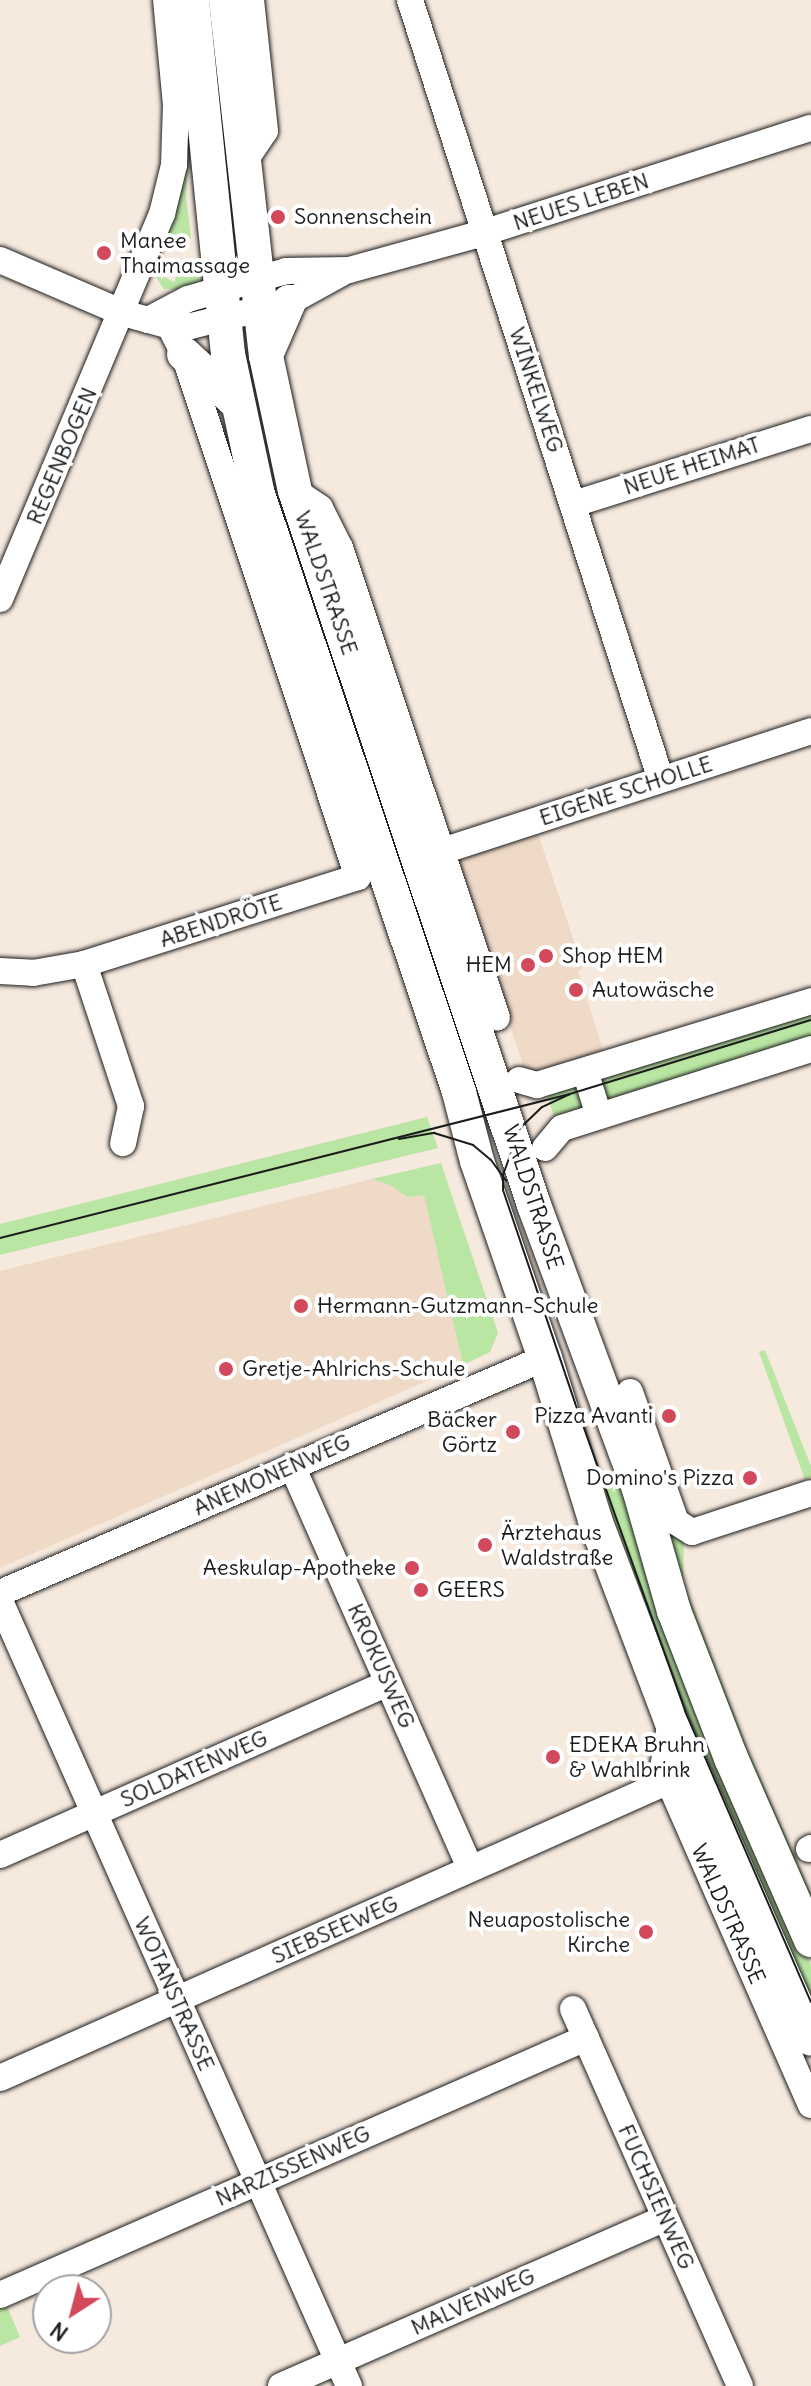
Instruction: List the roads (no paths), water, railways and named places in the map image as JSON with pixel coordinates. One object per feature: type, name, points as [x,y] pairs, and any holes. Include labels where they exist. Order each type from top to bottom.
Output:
[{"type":"main road","name":"WALDSTRASSE","points":[[192,0],[222,303],[235,401],[257,491],[459,1092],[477,1161],[545,1358],[583,1486],[671,1720],[811,2039]]},
{"type":"main road","points":[[226,0],[244,162],[268,296]]},
{"type":"main road","name":"WALDSTRASSE","points":[[268,296],[266,356],[295,491],[464,994],[497,1052],[530,1192],[580,1334],[627,1454],[680,1626],[731,1758],[811,1940]]},
{"type":"main road","points":[[156,328],[235,401]]},
{"type":"main road","points":[[358,877],[392,895]]},
{"type":"main road","points":[[530,1192],[545,1148]]},
{"type":"main road","points":[[580,1334],[630,1392]]},
{"type":"street","points":[[166,0],[176,105],[174,165],[162,214],[156,328],[358,877]]},
{"type":"street","points":[[244,162],[265,131],[251,0]]},
{"type":"street","name":"WINKELWEG","points":[[410,0],[661,780]]},
{"type":"street","name":"NEUES LEBEN","points":[[268,296],[483,233],[811,128]]},
{"type":"street","points":[[0,260],[156,328],[191,326],[222,303],[268,296]]},
{"type":"street","name":"NEUES LEBEN","points":[[268,296],[286,271],[349,270]]},
{"type":"street","name":"REGENBOGEN","points":[[0,599],[156,328]]},
{"type":"street","name":"NEUE HEIMAT","points":[[574,504],[811,429]]},
{"type":"street","name":"WALDSTRASSE","points":[[295,491],[320,508],[340,548],[442,851],[497,1052]]},
{"type":"street","name":"EIGENE SCHOLLE","points":[[442,851],[811,731]]},
{"type":"street","name":"ABENDRÖTE","points":[[0,971],[33,973],[84,964],[358,877]]},
{"type":"street","points":[[84,964],[131,1106],[123,1143]]},
{"type":"street","points":[[497,1052],[537,1085],[811,1001]]},
{"type":"street","points":[[545,1148],[562,1128],[811,1049]]},
{"type":"street","points":[[585,1071],[599,1116]]},
{"type":"street","name":"ANEMONENWEG","points":[[0,1593],[545,1358]]},
{"type":"street","points":[[630,1392],[676,1522],[692,1532],[811,1493]]},
{"type":"street","name":"KROKUSWEG","points":[[292,1466],[470,1867]]},
{"type":"street","name":"WOTANSTRASSE","points":[[0,1601],[349,2386]]},
{"type":"street","name":"SOLDATENWEG","points":[[0,1855],[388,1683]]},
{"type":"street","name":"WALDSTRASSE","points":[[671,1720],[663,1768],[811,2105]]},
{"type":"street","name":"SIEBSEEWEG","points":[[0,2078],[669,1781]]},
{"type":"street","name":"FUCHSIENWEG","points":[[573,2009],[740,2386]]},
{"type":"street","name":"NARZISSENWEG","points":[[0,2295],[586,2038]]},
{"type":"street","name":"MALVENWEG","points":[[281,2386],[665,2218]]},
{"type":"tram line","points":[[0,1238],[570,1094],[811,1020]]},
{"type":"tram line","points":[[570,1094],[542,1107],[520,1128],[503,1175],[503,1190],[685,1711],[811,2002]]},
{"type":"tram line","points":[[399,1139],[434,1133],[473,1145],[491,1160],[506,1181]]},
{"type":"place","name":"Sonnenschein","points":[[278,217]]},
{"type":"place","name":"Manee Thaimassage","points":[[104,253]]},
{"type":"place","name":"Shop HEM","points":[[546,956]]},
{"type":"place","name":"HEM","points":[[528,965]]},
{"type":"place","name":"Autowäsche","points":[[576,990]]},
{"type":"place","name":"Hermann-Gutzmann-Schule","points":[[301,1306]]},
{"type":"place","name":"Gretje-Ahlrichs-Schule","points":[[226,1369]]},
{"type":"place","name":"Pizza Avanti","points":[[669,1416]]},
{"type":"place","name":"Bäcker Görtz","points":[[513,1432]]},
{"type":"place","name":"Domino's Pizza","points":[[750,1478]]},
{"type":"place","name":"Ärztehaus Waldstraße","points":[[485,1545]]},
{"type":"place","name":"Aeskulap-Apotheke","points":[[412,1568]]},
{"type":"place","name":"GEERS","points":[[421,1590]]},
{"type":"place","name":"EDEKA Bruhn & Wahlbrink","points":[[553,1757]]},
{"type":"place","name":"Neuapostolische Kirche","points":[[646,1932]]}]
